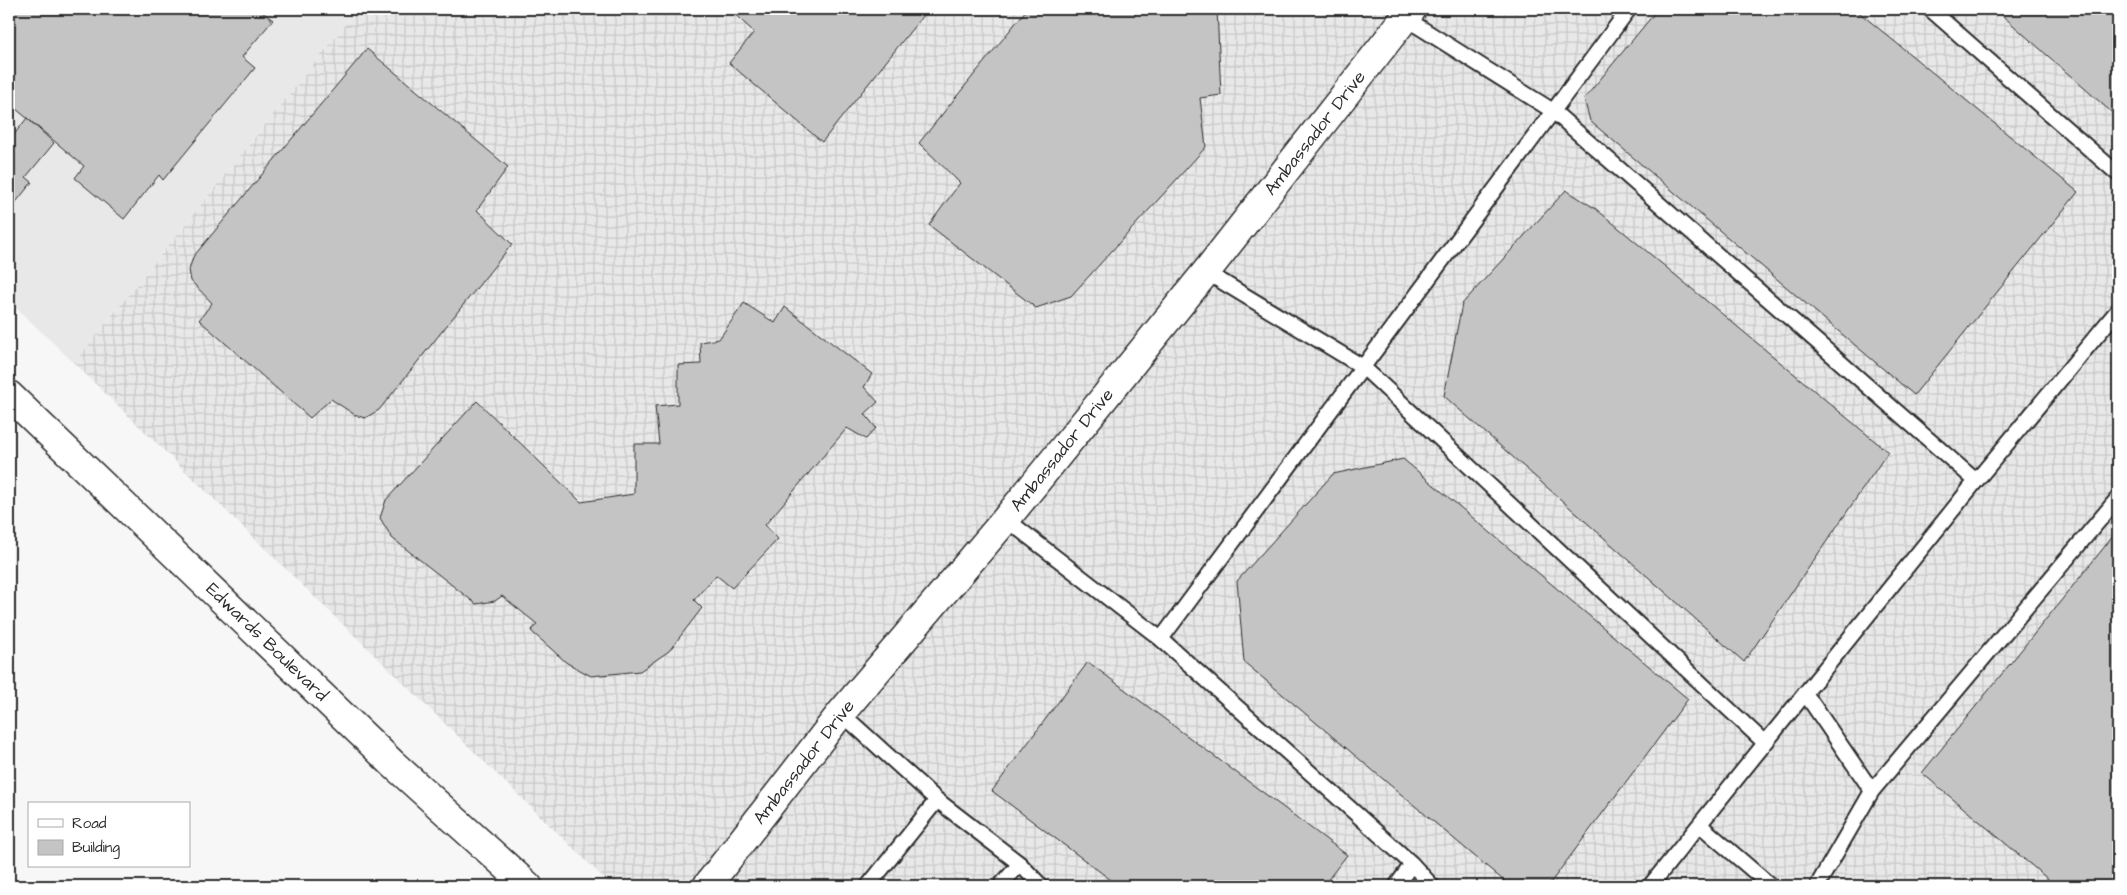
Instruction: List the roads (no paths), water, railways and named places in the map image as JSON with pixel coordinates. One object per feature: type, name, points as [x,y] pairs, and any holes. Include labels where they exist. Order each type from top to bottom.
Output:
[{"type":"street","name":"Ambassador Drive","points":[[707,886],[841,713],[1006,519],[1206,272],[1408,13]]},
{"type":"street","name":"Edwards Boulevard","points":[[9,395],[393,764],[528,886]]},
{"type":"lane","points":[[1161,639],[1629,9]]},
{"type":"lane","points":[[1930,9],[2118,174]]},
{"type":"lane","points":[[1408,13],[1553,111],[1976,481]]},
{"type":"lane","points":[[1206,272],[1364,367],[1765,743]]},
{"type":"lane","points":[[1650,886],[1976,481],[2118,310]]},
{"type":"lane","points":[[1817,886],[1872,791],[2118,498]]},
{"type":"lane","points":[[1006,519],[1161,639],[1412,864],[1432,886]]},
{"type":"lane","points":[[1805,693],[1872,791]]},
{"type":"lane","points":[[841,713],[937,800],[1020,864],[1041,886]]},
{"type":"lane","points":[[868,886],[937,800]]},
{"type":"lane","points":[[1700,825],[1771,886]]},
{"type":"lane","points":[[1000,886],[1020,864]]},
{"type":"lane","points":[[1396,886],[1412,864]]}]
